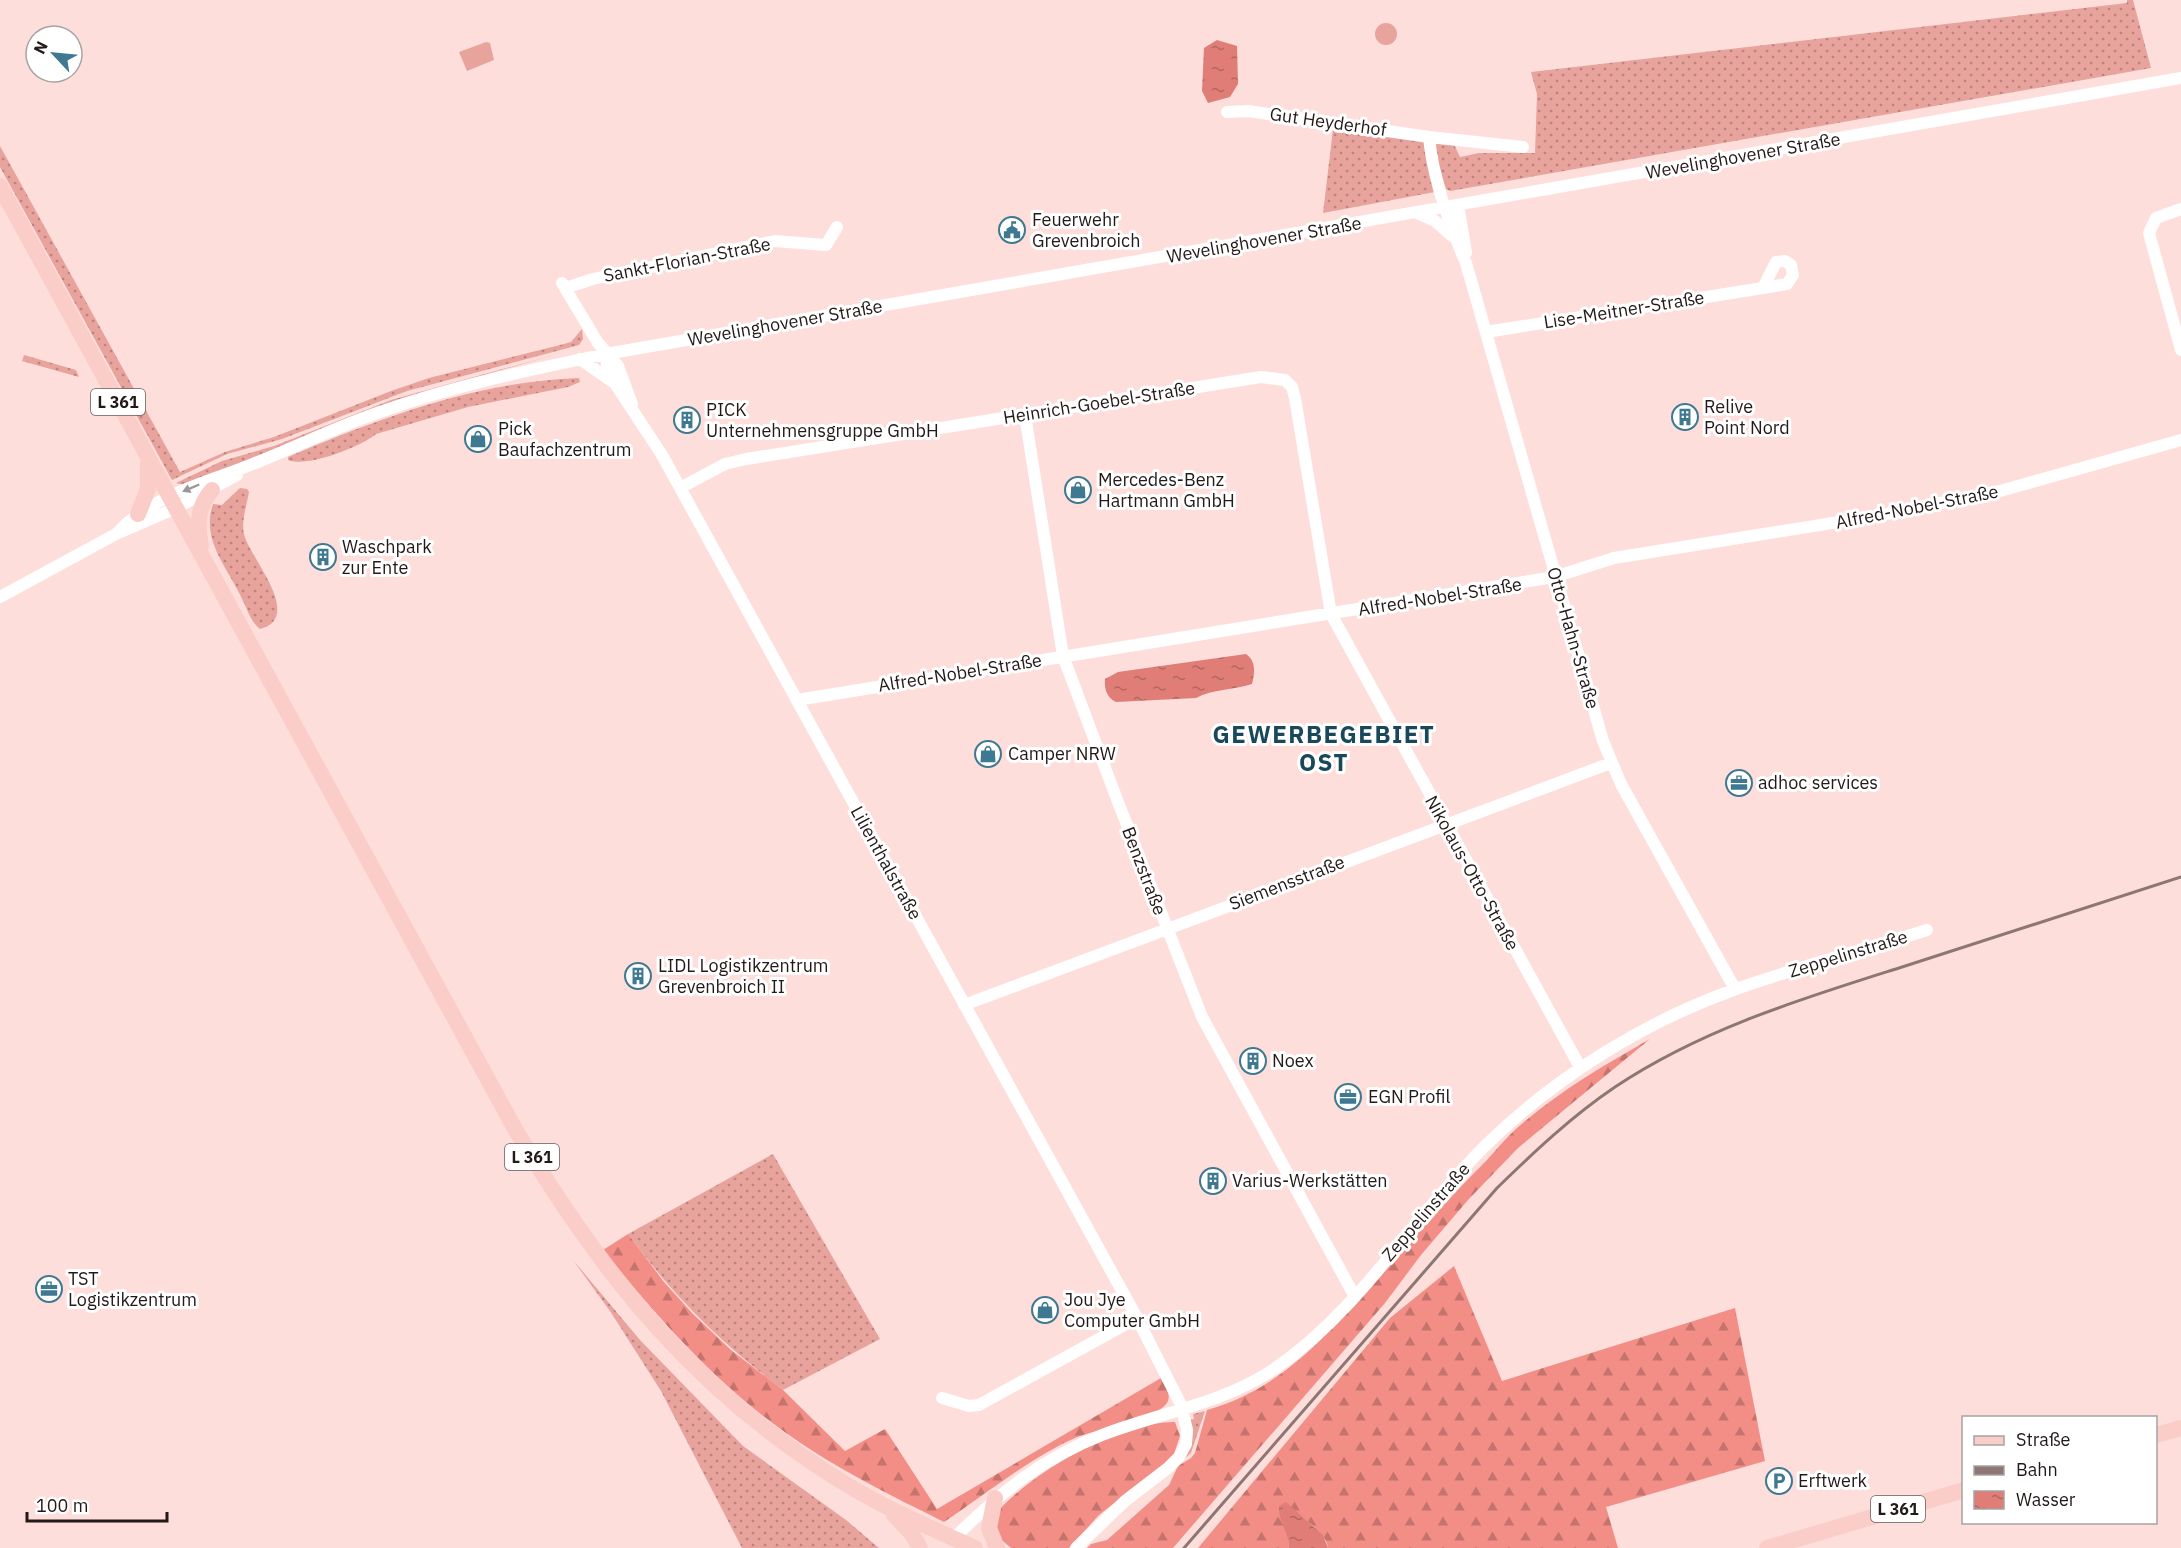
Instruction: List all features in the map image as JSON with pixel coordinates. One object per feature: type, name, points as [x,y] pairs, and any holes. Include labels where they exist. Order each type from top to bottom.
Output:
[{"type":"main road","name":"L 361","points":[[0,186],[515,1129],[592,1250],[663,1336],[733,1403],[798,1453],[882,1504],[950,1543],[975,1548]]},
{"type":"main road","name":"L 361","points":[[138,514],[148,489],[147,456]]},
{"type":"main road","name":"L 361","points":[[205,562],[198,518],[203,503],[212,490]]},
{"type":"main road","points":[[2157,1435],[2181,1428]]},
{"type":"main road","name":"L 361","points":[[1767,1548],[1962,1491]]},
{"type":"main road","points":[[995,1498],[989,1528],[997,1548]]},
{"type":"main road","points":[[882,1504],[903,1523],[920,1548]]},
{"type":"street","name":"Wevelinghovener Straße","points":[[173,502],[333,429],[405,403],[494,378],[580,359],[2181,78]]},
{"type":"street","name":"Gut Heyderhof","points":[[1227,112],[1248,111],[1429,137],[1523,147]]},
{"type":"street","points":[[1429,137],[1430,153],[1452,206]]},
{"type":"street","name":"Otto-Hahn-Straße","points":[[1452,206],[1454,238],[1466,263]]},
{"type":"street","name":"Otto-Hahn-Straße","points":[[1452,206],[1554,577],[1611,763],[1735,989]]},
{"type":"street","points":[[2181,209],[2156,218],[2149,233],[2181,350]]},
{"type":"street","name":"Otto-Hahn-Straße","points":[[1416,213],[1435,221],[1454,238]]},
{"type":"street","name":"Sankt-Florian-Straße","points":[[564,285],[775,241],[826,245],[837,227]]},
{"type":"street","name":"Lilienthalstraße","points":[[564,285],[606,354],[623,375],[633,409]]},
{"type":"street","name":"Lise-Meitner-Straße","points":[[1486,332],[1762,288]]},
{"type":"street","name":"Lilienthalstraße","points":[[606,354],[607,367],[614,382],[633,409],[680,488],[1173,1385],[1182,1410],[1187,1437],[1179,1456],[1125,1501],[1076,1548]]},
{"type":"street","name":"Lilienthalstraße","points":[[580,359],[614,382]]},
{"type":"street","name":"Heinrich-Goebel-Straße","points":[[680,488],[717,468],[746,459],[1268,376],[1285,380],[1292,387],[1295,398],[1331,614]]},
{"type":"street","name":"Benzstraße","points":[[1025,415],[1064,656],[1166,928],[1214,1042],[1354,1295]]},
{"type":"street","name":"Alfred-Nobel-Straße","points":[[797,700],[1554,577],[1614,558],[1876,516],[2000,491],[2181,440]]},
{"type":"street","name":"Wevelinghovener Straße","points":[[173,502],[212,490],[253,464]]},
{"type":"street","points":[[116,534],[138,514],[173,502]]},
{"type":"street","points":[[0,597],[173,502]]},
{"type":"street","name":"Nikolaus-Otto-Straße","points":[[1331,614],[1580,1067]]},
{"type":"street","name":"Siemensstraße","points":[[964,1005],[1611,763]]},
{"type":"street","name":"Zeppelinstraße","points":[[950,1543],[995,1498],[1033,1469],[1082,1443],[1235,1391],[1269,1372],[1306,1343],[1354,1295],[1486,1145],[1543,1094],[1580,1067],[1644,1032],[1735,989],[1927,930]]},
{"type":"street","points":[[942,1398],[969,1406],[979,1405],[1137,1318]]},
{"type":"shaded area","points":[[2127,0],[2133,0],[2151,68],[1450,191],[1446,189],[1434,148],[1437,143],[1453,142],[1460,157],[1479,153],[1535,153],[1537,94],[1531,72],[2127,3]]},
{"type":"shaded area","points":[[1386,23],[1394,26],[1397,34],[1394,42],[1386,45],[1378,42],[1375,34],[1378,26]]},
{"type":"shaded area","points":[[486,42],[490,43],[494,60],[467,71],[459,52]]},
{"type":"shaded area","points":[[1333,129],[1425,141],[1435,192],[1323,213]]},
{"type":"shaded area","points":[[0,146],[180,472],[225,452],[274,437],[429,378],[571,342],[582,329],[583,339],[579,345],[407,391],[282,439],[227,454],[172,480],[0,167]]},
{"type":"shaded area","points":[[561,353],[397,400],[184,485],[176,483],[222,461],[274,446],[391,400]]},
{"type":"shaded area","points":[[24,355],[76,370],[79,377],[22,361]]},
{"type":"shaded area","points":[[579,378],[580,382],[568,387],[468,407],[376,434],[358,445],[320,459],[296,462],[288,460],[288,457],[359,428],[430,404],[503,386]]},
{"type":"shaded area","points":[[240,488],[247,489],[249,492],[244,534],[276,600],[277,612],[272,622],[260,629],[252,620],[218,555],[210,530],[213,504],[222,505]]},
{"type":"shaded area","points":[[773,1154],[880,1339],[783,1390],[738,1354],[681,1299],[628,1234]]},
{"type":"shaded area","points":[[573,1260],[640,1340],[743,1446],[846,1520],[879,1548],[742,1548],[661,1391],[610,1311]]},
{"type":"shaded area","points":[[1205,1411],[1191,1453],[1184,1459],[1190,1420],[1194,1419],[1193,1414]]},
{"type":"green space","points":[[1650,1039],[1518,1148],[1468,1200],[1421,1255],[1385,1303],[1173,1548],[1087,1548],[1091,1544],[1107,1540],[1169,1485],[1178,1466],[1195,1453],[1207,1410],[1234,1401],[1281,1374],[1322,1339],[1444,1204],[1519,1126],[1569,1088]]},
{"type":"green space","points":[[628,1234],[664,1282],[693,1314],[731,1350],[783,1390],[845,1451],[885,1429],[937,1509],[1161,1378],[1169,1397],[1167,1403],[1152,1414],[1077,1437],[1060,1445],[1026,1465],[944,1522],[824,1458],[760,1413],[711,1371],[666,1324],[603,1250]]},
{"type":"green space","points":[[1454,1266],[1502,1381],[1735,1308],[1765,1461],[1606,1507],[1618,1548],[1328,1548],[1321,1533],[1298,1514],[1288,1533],[1289,1548],[1198,1548],[1390,1318]]},
{"type":"green space","points":[[1175,1422],[1180,1436],[1173,1457],[1099,1515],[1069,1548],[1011,1548],[998,1537],[996,1520],[998,1511],[1033,1480],[1055,1465],[1104,1439],[1129,1430]]},
{"type":"water","points":[[1217,40],[1237,46],[1238,84],[1230,97],[1208,103],[1202,91],[1204,48]]},
{"type":"water","points":[[1246,654],[1252,660],[1254,671],[1252,684],[1245,686],[1196,698],[1116,702],[1108,696],[1106,690],[1105,679],[1118,672]]},
{"type":"water","points":[[1286,1502],[1323,1535],[1328,1548],[1289,1548],[1279,1511],[1279,1506]]},
{"type":"railway","points":[[1184,1548],[1497,1188],[1569,1122],[1615,1087],[1682,1048],[1753,1017],[2181,877]]},
{"type":"place","name":"Feuerwehr Grevenbroich","points":[[1012,230]]},
{"type":"place","name":"Relive Point Nord","points":[[1685,417]]},
{"type":"place","name":"PICK Unternehmensgruppe GmbH","points":[[687,420]]},
{"type":"place","name":"Pick Baufachzentrum","points":[[478,439]]},
{"type":"place","name":"Mercedes-Benz Hartmann GmbH","points":[[1078,490]]},
{"type":"place","name":"Waschpark zur Ente","points":[[323,557]]},
{"type":"place","name":"Camper NRW","points":[[988,754]]},
{"type":"place","name":"adhoc services","points":[[1739,783]]},
{"type":"place","name":"LIDL Logistikzentrum Grevenbroich II","points":[[638,976]]},
{"type":"place","name":"Noex","points":[[1253,1061]]},
{"type":"place","name":"EGN Profil","points":[[1348,1097]]},
{"type":"place","name":"Varius-Werkstätten","points":[[1213,1181]]},
{"type":"place","name":"TST Logistikzentrum","points":[[49,1289]]},
{"type":"place","name":"Jou Jye Computer GmbH","points":[[1045,1310]]},
{"type":"place","name":"Erftwerk","points":[[1779,1481]]},
{"type":"district","name":"GEWERBEGEBIET OST","points":[[1324,749]]}]
